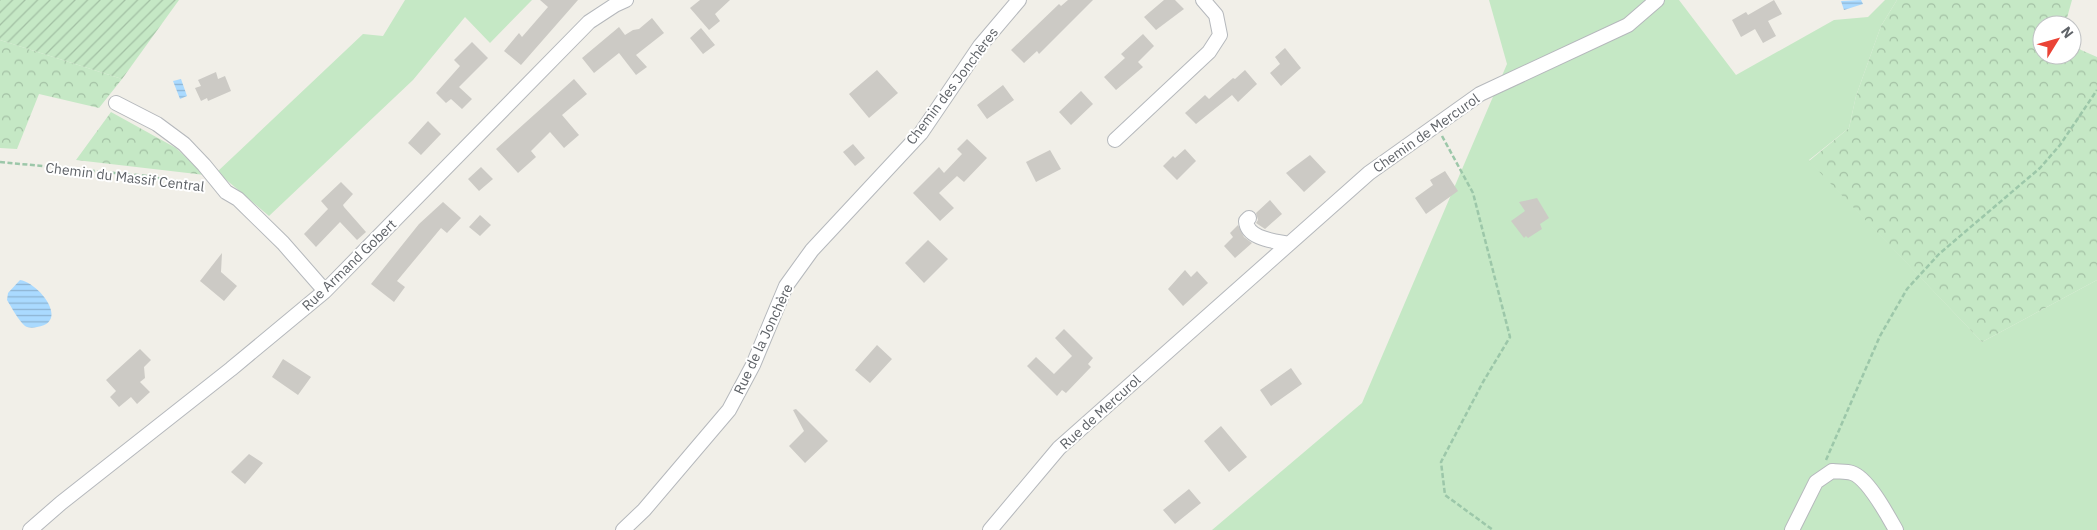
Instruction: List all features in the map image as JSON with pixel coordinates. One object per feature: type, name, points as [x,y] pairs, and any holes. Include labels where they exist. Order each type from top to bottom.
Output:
[{"type":"street","name":"Chemin des Jonchères","points":[[844,215],[921,133],[980,46],[1019,0]]},
{"type":"street","points":[[1115,140],[1209,52],[1220,35],[1216,15],[1203,0]]},
{"type":"street","name":"Chemin de Mercurol","points":[[1220,305],[1369,173],[1480,94],[1628,25],[1657,0]]},
{"type":"street","name":"Rue Armand Gobert","points":[[30,530],[325,291],[589,22],[618,2]]},
{"type":"street","points":[[116,103],[157,124],[184,144],[226,192],[238,199],[283,243],[325,291]]},
{"type":"street","name":"Rue de la Jonchère","points":[[624,530],[644,510],[729,410],[753,365],[786,286],[812,250],[844,215]]},
{"type":"street","points":[[1249,218],[1246,221],[1246,228],[1253,235],[1289,244]]},
{"type":"street","name":"Rue de Mercurol","points":[[990,530],[1059,448],[1220,305]]},
{"type":"street","points":[[1792,530],[1816,482],[1832,471],[1853,474],[1868,487],[1886,510],[1896,530]]},
{"type":"path","points":[[1816,482],[1880,336],[1907,289],[1939,254],[2040,168],[2060,145],[2097,90]]},
{"type":"path","points":[[1436,126],[1473,193],[1510,338],[1483,382],[1441,462],[1445,495],[1493,530]]},
{"type":"path","name":"Chemin du Massif Central","points":[[1,162],[147,176],[226,192]]},
{"type":"green space","points":[[0,0],[179,0],[122,79],[0,40]]},
{"type":"green space","points":[[405,0],[532,0],[490,43],[465,17],[413,80],[269,216],[217,172],[363,34],[383,36]]},
{"type":"green space","points":[[1489,0],[1679,0],[1736,75],[1834,20],[1868,17],[1885,0],[1897,0],[1881,26],[1856,96],[1849,128],[1809,160],[1982,342],[2097,280],[2097,530],[1212,530],[1362,403],[1507,64]]},
{"type":"green space","points":[[1897,0],[2072,0],[2068,15],[2032,15],[2032,65],[2082,65],[2082,50],[2097,57],[2097,280],[1982,342],[1809,161],[1849,128],[1856,96],[1881,26]]},
{"type":"green space","points":[[0,40],[122,79],[99,108],[39,94],[17,149],[0,148]]},
{"type":"green space","points":[[111,112],[176,148],[205,175],[76,160]]},
{"type":"water","points":[[1861,0],[1863,4],[1844,10],[1841,1]]},
{"type":"water","points":[[181,79],[187,96],[180,99],[173,81]]},
{"type":"water","points":[[20,280],[35,288],[48,303],[51,318],[47,324],[31,328],[26,327],[13,310],[7,300],[8,293]]},
{"type":"building","points":[[540,0],[578,0],[521,65],[504,51],[519,33],[522,37],[548,7]]},
{"type":"building","points":[[700,0],[730,0],[715,14],[720,21],[709,30],[690,8]]},
{"type":"building","points":[[1068,0],[1093,0],[1039,54],[1037,51],[1024,63],[1011,50],[1059,4],[1061,6]]},
{"type":"building","points":[[1164,0],[1175,0],[1184,9],[1156,30],[1144,17]]},
{"type":"building","points":[[1774,0],[1782,14],[1768,21],[1776,36],[1763,43],[1755,29],[1741,37],[1732,20],[1746,12],[1748,15]]},
{"type":"building","points":[[652,18],[664,33],[636,55],[647,67],[636,75],[619,53],[594,73],[582,58],[619,27],[625,35],[639,29]]},
{"type":"building","points":[[701,28],[715,45],[703,54],[690,38]]},
{"type":"building","points":[[1143,34],[1154,46],[1138,62],[1143,67],[1116,90],[1104,77],[1125,58],[1121,54]]},
{"type":"building","points":[[472,42],[488,58],[459,87],[472,99],[462,109],[451,99],[446,103],[436,93],[460,66],[454,60]]},
{"type":"building","points":[[1285,48],[1301,68],[1281,86],[1270,73],[1280,64],[1275,57]]},
{"type":"building","points":[[877,70],[898,93],[869,118],[849,94]]},
{"type":"building","points":[[1245,70],[1257,84],[1238,102],[1232,95],[1196,124],[1185,113],[1205,95],[1209,99]]},
{"type":"building","points":[[216,72],[218,79],[225,76],[231,91],[208,101],[207,98],[201,101],[195,88],[201,86],[198,80]]},
{"type":"building","points":[[574,79],[587,94],[562,115],[579,135],[564,148],[550,132],[531,151],[536,157],[518,173],[496,149]]},
{"type":"building","points":[[1003,85],[1014,100],[987,119],[977,105]]},
{"type":"building","points":[[1081,91],[1093,104],[1071,125],[1059,112]]},
{"type":"building","points":[[428,121],[441,134],[421,155],[408,143]]},
{"type":"building","points":[[967,139],[987,158],[964,182],[957,176],[939,193],[954,208],[940,221],[913,193],[939,167],[944,173],[962,154],[957,149]]},
{"type":"building","points":[[853,144],[865,158],[855,166],[843,152]]},
{"type":"building","points":[[1185,149],[1196,161],[1177,180],[1163,166],[1173,156],[1175,158]]},
{"type":"building","points":[[1050,150],[1061,169],[1036,182],[1026,162]]},
{"type":"building","points":[[1310,155],[1326,172],[1304,192],[1286,173]]},
{"type":"building","points":[[481,167],[493,179],[479,191],[468,179]]},
{"type":"building","points":[[1445,171],[1458,191],[1426,214],[1415,198],[1433,185],[1430,180]]},
{"type":"building","points":[[341,182],[353,194],[343,205],[344,207],[366,232],[357,240],[340,222],[316,247],[304,234],[328,209],[321,201]]},
{"type":"building","points":[[1537,198],[1549,218],[1540,224],[1542,229],[1528,238],[1526,236],[1524,238],[1511,221],[1525,211],[1519,202]]},
{"type":"building","points":[[1270,200],[1282,214],[1265,229],[1256,223],[1258,220],[1256,213]]},
{"type":"building","points":[[443,202],[461,218],[447,233],[441,228],[397,281],[405,287],[394,302],[371,284],[419,224]]},
{"type":"building","points":[[480,215],[491,225],[480,236],[469,227]]},
{"type":"building","points":[[1238,225],[1244,237],[1252,243],[1235,258],[1224,246],[1233,237],[1230,233]]},
{"type":"building","points":[[928,240],[948,259],[924,283],[905,263]]},
{"type":"building","points":[[222,253],[221,272],[237,286],[224,301],[200,281]]},
{"type":"building","points":[[1185,270],[1191,277],[1197,271],[1208,283],[1183,306],[1168,289]]},
{"type":"building","points":[[1064,329],[1093,358],[1088,364],[1091,367],[1066,393],[1062,390],[1057,396],[1027,366],[1036,357],[1054,374],[1072,356],[1055,338]]},
{"type":"building","points":[[877,345],[892,359],[870,383],[855,370]]},
{"type":"building","points":[[140,349],[151,360],[144,367],[145,378],[140,382],[150,392],[137,404],[131,397],[119,407],[110,397],[116,391],[106,380]]},
{"type":"building","points":[[283,359],[311,377],[298,395],[272,377]]},
{"type":"building","points":[[1291,368],[1302,384],[1271,406],[1260,390]]},
{"type":"building","points":[[796,409],[828,441],[805,463],[789,446],[804,431],[793,410]]},
{"type":"building","points":[[1221,426],[1247,457],[1229,472],[1204,441]]},
{"type":"building","points":[[249,454],[263,463],[245,484],[231,472]]},
{"type":"building","points":[[1189,489],[1201,503],[1175,524],[1163,510]]}]
